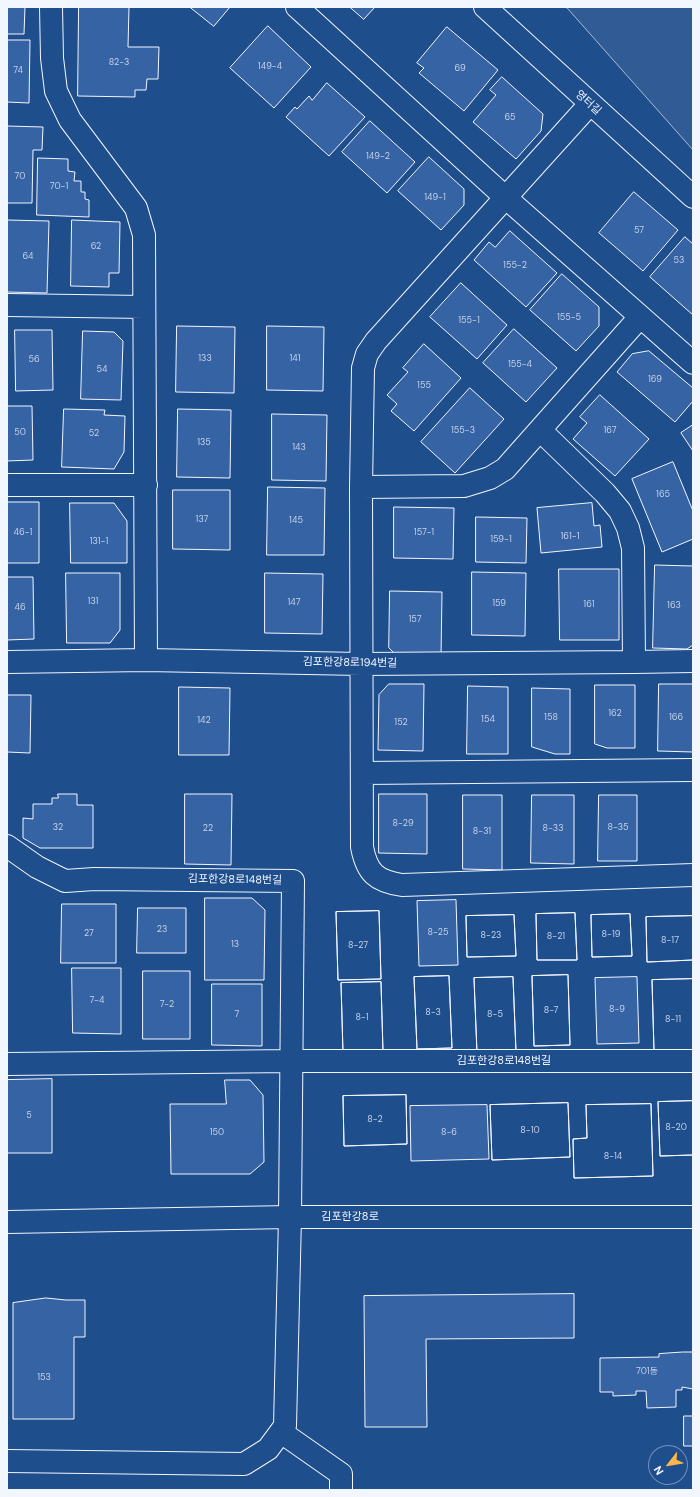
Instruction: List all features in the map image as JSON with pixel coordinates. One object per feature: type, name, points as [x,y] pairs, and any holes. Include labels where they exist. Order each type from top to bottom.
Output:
[{"type":"street","points":[[51,7],[52,58],[56,91],[70,120],[136,208],[144,235],[146,660]]},
{"type":"street","points":[[297,7],[505,197],[693,363]]},
{"type":"street","name":"영터길","points":[[485,7],[693,197]]},
{"type":"street","points":[[590,104],[376,341],[367,354],[363,368],[361,487],[362,847],[365,861],[374,874],[387,882],[402,885],[693,875]]},
{"type":"street","points":[[7,305],[144,307]]},
{"type":"street","points":[[361,487],[464,486],[490,478],[505,469],[640,317]]},
{"type":"street","points":[[540,430],[605,493],[620,511],[628,528],[633,548],[634,662]]},
{"type":"street","points":[[7,485],[146,485]]},
{"type":"street","name":"김포한강8로194번길","points":[[7,662],[146,660],[362,664],[693,661]]},
{"type":"street","points":[[362,773],[693,770]]},
{"type":"street","name":"김포한강8로148번길","points":[[7,846],[37,867],[66,881],[94,879],[293,881],[290,1217],[285,1426],[281,1432]]},
{"type":"street","points":[[7,1064],[291,1061]]},
{"type":"street","name":"김포한강8로148번길","points":[[291,1061],[693,1061]]},
{"type":"street","name":"김포한강8로","points":[[7,1222],[290,1217],[693,1217]]},
{"type":"street","points":[[7,1461],[244,1464],[268,1449],[281,1432],[340,1474],[341,1490]]},
{"type":"shaded area","points":[[566,7],[693,7],[693,150],[568,9]]},
{"type":"building","points":[[7,7],[25,7],[24,34],[7,34]]},
{"type":"building","points":[[79,7],[129,7],[128,47],[159,47],[158,79],[147,79],[146,90],[135,90],[135,97],[78,96]]},
{"type":"building","points":[[190,7],[230,7],[214,26]]},
{"type":"building","points":[[350,7],[375,7],[364,19]]},
{"type":"building","points":[[268,26],[311,67],[274,108],[230,68]]},
{"type":"building","points":[[447,27],[498,70],[464,111],[419,73],[424,68],[417,63]]},
{"type":"building","points":[[7,40],[30,40],[29,103],[7,102]]},
{"type":"building","points":[[502,77],[543,114],[541,131],[516,159],[473,122],[496,95],[490,90]]},
{"type":"building","points":[[327,83],[365,117],[329,156],[286,117],[295,107],[297,109],[309,96],[312,100]]},
{"type":"building","points":[[370,121],[415,162],[387,193],[342,152]]},
{"type":"building","points":[[7,126],[43,127],[42,150],[33,150],[32,203],[7,203]]},
{"type":"building","points":[[429,157],[464,189],[464,205],[441,230],[398,191]]},
{"type":"building","points":[[38,158],[68,159],[68,171],[75,172],[74,181],[81,181],[81,192],[85,192],[85,199],[89,200],[89,217],[37,215]]},
{"type":"building","points":[[634,192],[678,230],[643,271],[599,233]]},
{"type":"building","points":[[7,220],[49,221],[47,293],[7,292]]},
{"type":"building","points":[[72,220],[120,222],[119,273],[109,273],[109,287],[71,286]]},
{"type":"building","points":[[510,231],[557,273],[526,307],[474,260],[489,242],[495,247]]},
{"type":"building","points":[[685,237],[693,244],[693,315],[650,277]]},
{"type":"building","points":[[562,274],[599,307],[599,326],[576,351],[530,310]]},
{"type":"building","points":[[461,283],[507,325],[477,359],[430,317]]},
{"type":"building","points":[[177,326],[235,327],[234,393],[176,392]]},
{"type":"building","points":[[267,326],[324,327],[323,391],[267,390]]},
{"type":"building","points":[[514,329],[557,368],[526,402],[483,363]]},
{"type":"building","points":[[15,330],[52,330],[53,390],[16,391]]},
{"type":"building","points":[[83,331],[114,332],[123,341],[121,400],[81,399]]},
{"type":"building","points":[[424,344],[461,378],[414,431],[391,411],[397,404],[387,395],[408,372],[403,368]]},
{"type":"building","points":[[649,351],[693,388],[693,401],[675,422],[617,372],[632,354]]},
{"type":"building","points":[[470,388],[504,419],[455,473],[421,442]]},
{"type":"building","points":[[600,395],[649,439],[615,476],[573,439],[587,423],[580,417]]},
{"type":"building","points":[[7,406],[32,406],[33,460],[7,461]]},
{"type":"building","points":[[64,409],[105,410],[104,415],[125,416],[124,452],[114,469],[62,467]]},
{"type":"building","points":[[178,409],[231,410],[230,478],[177,477]]},
{"type":"building","points":[[272,414],[327,415],[326,481],[272,480]]},
{"type":"building","points":[[693,425],[693,451],[681,433]]},
{"type":"building","points":[[673,462],[693,511],[693,539],[662,552],[632,479]]},
{"type":"building","points":[[268,487],[325,488],[324,555],[267,555]]},
{"type":"building","points":[[173,490],[230,490],[230,550],[173,549]]},
{"type":"building","points":[[7,502],[39,502],[39,563],[7,563]]},
{"type":"building","points":[[70,503],[114,503],[127,521],[127,563],[71,563]]},
{"type":"building","points":[[592,503],[594,526],[600,525],[602,547],[541,553],[537,508]]},
{"type":"building","points":[[394,507],[454,508],[453,559],[394,558]]},
{"type":"building","points":[[476,517],[527,518],[526,563],[476,562]]},
{"type":"building","points":[[655,565],[693,566],[693,645],[687,649],[653,648]]},
{"type":"building","points":[[559,569],[619,569],[619,640],[560,640]]},
{"type":"building","points":[[472,572],[526,573],[525,636],[472,635]]},
{"type":"building","points":[[66,573],[120,573],[120,630],[110,643],[67,643]]},
{"type":"building","points":[[265,573],[323,574],[322,634],[265,633]]},
{"type":"building","points":[[7,577],[33,577],[34,639],[7,640]]},
{"type":"building","points":[[390,591],[442,592],[441,657],[397,656],[389,648]]},
{"type":"building","points":[[389,684],[424,684],[423,751],[378,750],[379,695]]},
{"type":"building","points":[[659,684],[693,684],[693,752],[658,751]]},
{"type":"building","points":[[595,685],[635,685],[635,748],[607,748],[595,744]]},
{"type":"building","points":[[468,686],[508,687],[508,754],[467,754]]},
{"type":"building","points":[[179,687],[230,688],[229,755],[179,755]]},
{"type":"building","points":[[532,688],[570,689],[570,754],[555,754],[532,747]]},
{"type":"building","points":[[7,695],[31,695],[30,753],[7,752]]},
{"type":"building","points":[[58,794],[77,794],[77,805],[93,805],[93,848],[40,848],[23,838],[23,818],[33,819],[33,804],[52,804],[52,798],[58,798]]},
{"type":"building","points":[[185,794],[232,794],[231,865],[185,864]]},
{"type":"building","points":[[379,794],[427,794],[427,854],[379,853]]},
{"type":"building","points":[[463,795],[502,795],[502,870],[463,869]]},
{"type":"building","points":[[532,795],[574,795],[574,864],[531,863]]},
{"type":"building","points":[[599,795],[637,795],[637,861],[598,861]]},
{"type":"building","points":[[205,898],[252,898],[265,910],[264,980],[205,980]]},
{"type":"building","points":[[456,900],[458,965],[419,966],[417,901]]},
{"type":"building","points":[[62,904],[116,904],[116,963],[61,963]]},
{"type":"building","points":[[138,908],[186,908],[186,953],[137,953]]},
{"type":"building","points":[[379,911],[381,979],[338,980],[336,912]]},
{"type":"building","points":[[379,911],[381,979],[338,980],[336,912]]},
{"type":"building","points":[[575,913],[577,960],[537,960],[536,914]]},
{"type":"building","points":[[575,913],[577,960],[537,960],[536,914]]},
{"type":"building","points":[[630,914],[632,956],[592,957],[591,915]]},
{"type":"building","points":[[630,914],[632,956],[592,957],[591,915]]},
{"type":"building","points":[[514,915],[516,956],[467,957],[466,916]]},
{"type":"building","points":[[514,915],[516,956],[467,957],[466,916]]},
{"type":"building","points":[[693,916],[693,960],[647,962],[646,917]]},
{"type":"building","points":[[693,916],[693,960],[647,962],[646,917]]},
{"type":"building","points":[[72,968],[121,968],[121,1034],[73,1033]]},
{"type":"building","points":[[143,971],[190,971],[190,1039],[143,1039]]},
{"type":"building","points":[[568,975],[570,1045],[534,1046],[532,976]]},
{"type":"building","points":[[568,975],[570,1045],[534,1046],[532,976]]},
{"type":"building","points":[[449,976],[452,1048],[417,1049],[414,977]]},
{"type":"building","points":[[449,976],[452,1048],[417,1049],[414,977]]},
{"type":"building","points":[[513,977],[516,1052],[477,1053],[474,978]]},
{"type":"building","points":[[513,977],[516,1052],[477,1053],[474,978]]},
{"type":"building","points":[[637,977],[639,1043],[597,1044],[595,978]]},
{"type":"building","points":[[693,979],[693,1050],[654,1051],[652,980]]},
{"type":"building","points":[[693,979],[693,1050],[654,1051],[652,980]]},
{"type":"building","points":[[381,982],[383,1052],[343,1053],[341,983]]},
{"type":"building","points":[[381,982],[383,1052],[343,1053],[341,983]]},
{"type":"building","points":[[212,984],[262,984],[262,1046],[212,1045]]},
{"type":"building","points":[[52,1079],[52,1153],[7,1153],[7,1080]]},
{"type":"building","points":[[225,1080],[250,1080],[263,1095],[264,1162],[250,1174],[171,1174],[170,1104],[226,1104]]},
{"type":"building","points":[[406,1095],[407,1144],[344,1146],[343,1096]]},
{"type":"building","points":[[406,1095],[407,1144],[344,1146],[343,1096]]},
{"type":"building","points":[[693,1101],[693,1155],[660,1156],[658,1102]]},
{"type":"building","points":[[693,1101],[693,1155],[660,1156],[658,1102]]},
{"type":"building","points":[[568,1103],[570,1157],[492,1160],[490,1105]]},
{"type":"building","points":[[568,1103],[570,1157],[492,1160],[490,1105]]},
{"type":"building","points":[[651,1104],[653,1176],[574,1178],[573,1139],[587,1138],[586,1105]]},
{"type":"building","points":[[651,1104],[653,1176],[574,1178],[573,1139],[587,1138],[586,1105]]},
{"type":"building","points":[[487,1105],[489,1159],[411,1161],[410,1106]]},
{"type":"building","points":[[574,1294],[574,1338],[426,1339],[427,1427],[365,1427],[364,1296]]},
{"type":"building","points":[[46,1298],[85,1300],[85,1337],[74,1337],[74,1419],[13,1419],[13,1303]]},
{"type":"building","points":[[693,1352],[693,1389],[682,1387],[682,1390],[676,1390],[676,1407],[647,1408],[646,1391],[636,1391],[636,1395],[613,1396],[613,1392],[600,1392],[600,1358],[659,1357],[659,1354]]},
{"type":"building","points":[[684,1416],[693,1416],[693,1446],[684,1445]]}]
